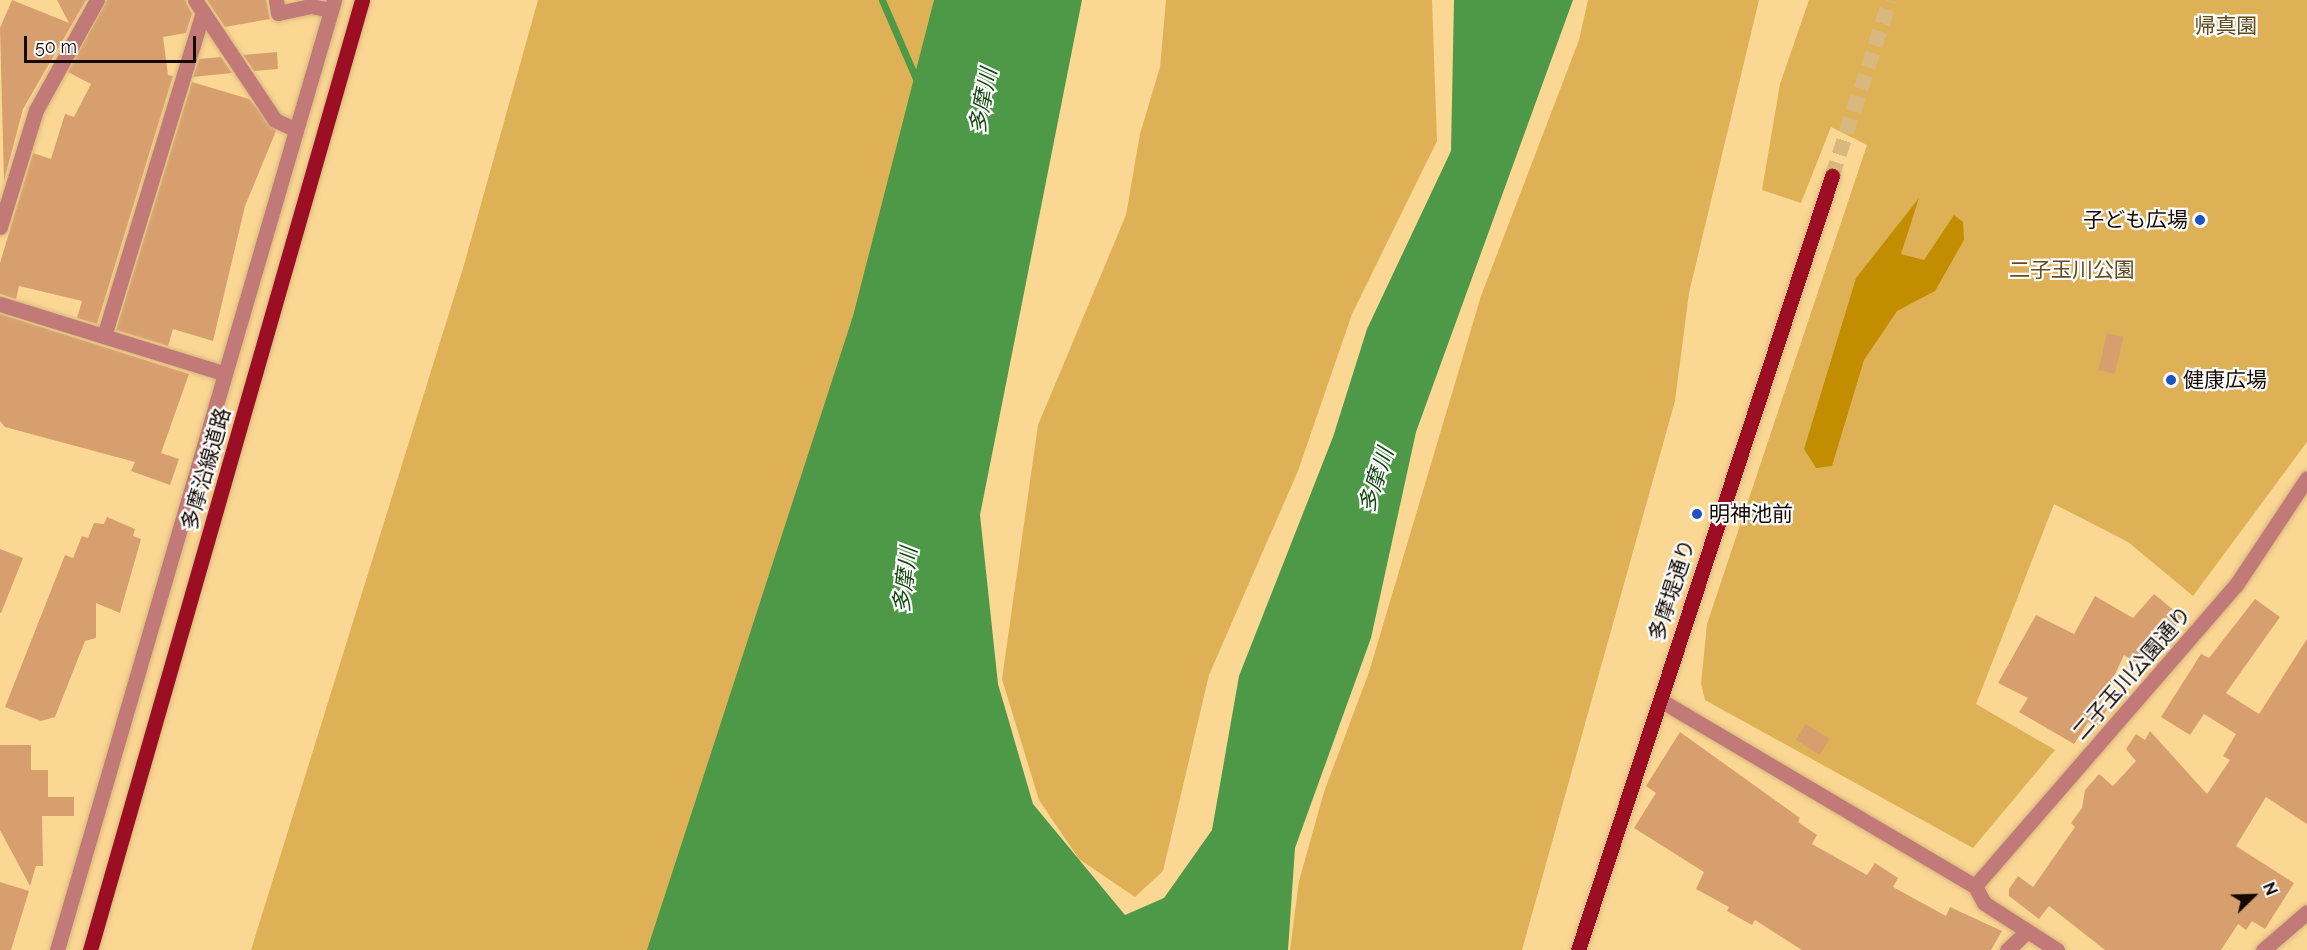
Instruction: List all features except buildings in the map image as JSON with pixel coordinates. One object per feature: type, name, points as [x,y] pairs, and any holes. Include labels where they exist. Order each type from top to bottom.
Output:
[{"type":"main road","name":"多摩沿線道路","points":[[90,950],[362,0]]},
{"type":"main road","name":"多摩堤通り","points":[[1578,950],[1832,176]]},
{"type":"street","points":[[0,226],[36,110],[97,0]]},
{"type":"street","points":[[57,950],[223,373],[333,5],[312,6],[278,13],[276,0]]},
{"type":"street","points":[[199,6],[275,120],[296,130]]},
{"type":"street","points":[[104,336],[199,6]]},
{"type":"street","points":[[0,304],[223,373]]},
{"type":"street","name":"二子玉川公園通り","points":[[1975,886],[2236,585],[2307,478]]},
{"type":"street","points":[[1660,700],[1975,886],[1984,903],[2057,950]]},
{"type":"street","points":[[2263,950],[2307,912]]},
{"type":"street","points":[[2007,950],[2026,932]]},
{"type":"green space","points":[[538,0],[936,0],[855,313],[648,950],[251,950],[464,265]]},
{"type":"green space","points":[[1166,0],[1432,0],[1437,141],[1352,314],[1298,471],[1209,675],[1163,871],[1135,897],[1079,859],[1039,800],[1002,679],[1038,425],[1126,215],[1140,134],[1160,67]]},
{"type":"green space","points":[[1588,0],[1759,0],[1689,293],[1675,401],[1522,950],[1290,950],[1299,881],[1324,792],[1369,672],[1481,296],[1579,40]]},
{"type":"green space","name":"二子玉川公園","points":[[1809,0],[2307,0],[2307,442],[2193,596],[2128,542],[2054,504],[1976,704],[2055,750],[1973,848],[1705,700],[1701,684],[1707,624],[1867,145],[1831,127],[1801,203],[1762,190],[1780,84]]},
{"type":"shaded area","points":[[1919,198],[1901,254],[1924,260],[1954,215],[1963,222],[1964,240],[1935,291],[1897,311],[1864,360],[1832,466],[1816,468],[1804,449],[1856,278]]},
{"type":"water","name":"多摩川","points":[[934,0],[1082,0],[980,515],[998,684],[1033,804],[1125,915],[1164,898],[1212,830],[1239,676],[1333,437],[1367,329],[1451,151],[1454,0],[1573,0],[1416,432],[1371,638],[1295,848],[1288,950],[647,950],[853,316]]},
{"type":"waterway","points":[[882,0],[918,83]]},
{"type":"tunnel","points":[[1832,176],[1890,0]]},
{"type":"place","name":"子ども広場","points":[[2200,220]]},
{"type":"place","name":"健康広場","points":[[2171,380]]},
{"type":"place","name":"明神池前","points":[[1697,514]]},
{"type":"park label","name":"帰真園","points":[[2226,26]]}]
